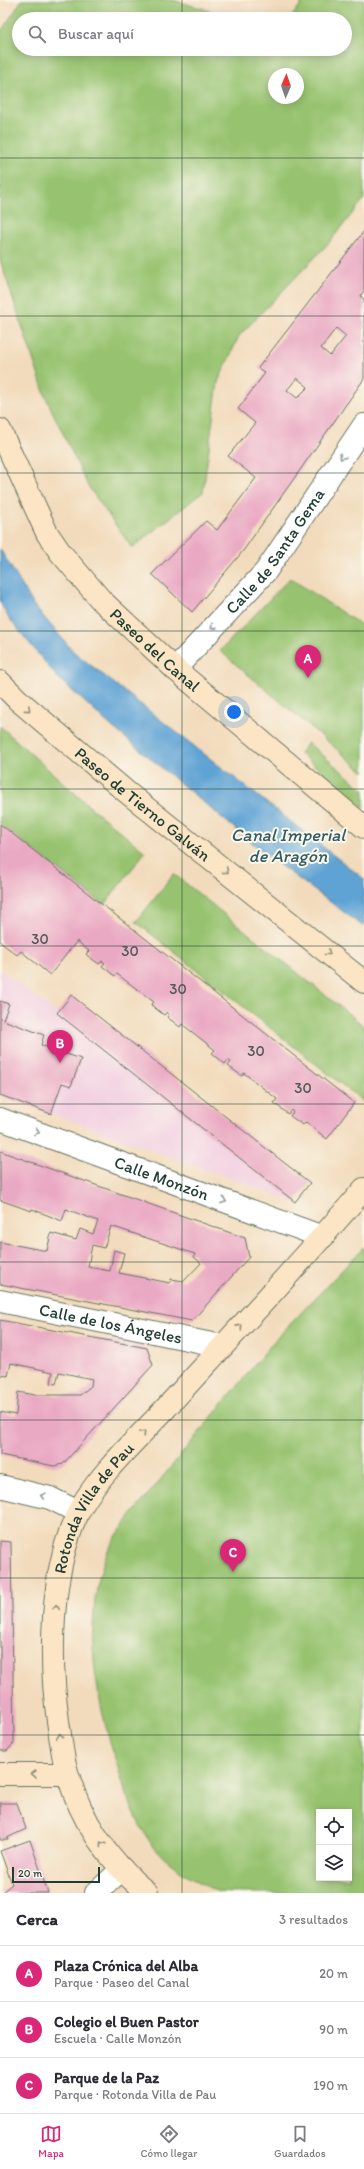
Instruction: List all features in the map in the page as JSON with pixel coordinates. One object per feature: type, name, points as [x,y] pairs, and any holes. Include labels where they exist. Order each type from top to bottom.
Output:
[{"type":"street","name":"Calle de Santa Gema","points":[[175,669],[266,572],[364,425]]},
{"type":"street","name":"Paseo del Canal","points":[[0,430],[32,504],[47,533],[60,552],[110,609],[175,669],[364,827]]},
{"type":"street","name":"Paseo de Tierno Galván","points":[[0,682],[18,700],[124,790],[364,982]]},
{"type":"street","name":"Calle Monzón","points":[[0,1119],[323,1237]]},
{"type":"street","name":"Rotonda Villa de Pau","points":[[147,1893],[122,1869],[94,1832],[67,1774],[56,1705],[54,1632],[58,1588],[65,1547],[78,1512],[115,1463],[323,1237],[364,1189]]},
{"type":"street","name":"Calle de los Ángeles","points":[[0,1301],[222,1346]]},
{"type":"street","points":[[0,1486],[50,1498],[78,1512]]},
{"type":"street","points":[[0,1774],[67,1774]]},
{"type":"street","points":[[96,1893],[122,1869]]},
{"type":"shaded area","points":[[0,969],[57,1013],[295,1202],[0,1095]]},
{"type":"green space","points":[[22,0],[173,0],[215,12],[14,12]]},
{"type":"green space","points":[[304,0],[364,0],[364,199],[328,244],[239,336],[218,382],[203,492],[132,548],[88,486],[46,398],[0,260],[0,33],[12,15],[12,56],[352,56],[352,12],[295,12]]},
{"type":"green space","points":[[290,578],[364,627],[364,772],[220,651]]},
{"type":"green space","points":[[0,726],[89,806],[145,852],[104,905],[0,824]]},
{"type":"green space","points":[[308,743],[364,790],[364,808],[300,753]]},
{"type":"green space","points":[[174,874],[364,1026],[364,1102],[136,922]]},
{"type":"green space","points":[[364,1247],[364,1893],[219,1892],[197,1881],[175,1867],[155,1848],[141,1828],[126,1794],[104,1720],[95,1667],[93,1640],[97,1587],[104,1561],[110,1546],[133,1513],[275,1340]]},
{"type":"water","name":"Canal Imperial de Aragón","points":[[0,549],[35,607],[74,652],[364,879],[364,927],[273,860],[111,726],[57,677],[8,617],[0,602]]},
{"type":"building","points":[[364,231],[364,291],[360,296],[364,299],[364,379],[243,551],[192,612],[152,574],[206,521],[217,530],[256,478],[228,456],[255,423],[238,409],[265,373],[258,368]],"holes":[[[336,328],[346,336],[330,356],[321,348]],[[297,378],[308,387],[297,398],[287,390]]]},
{"type":"building","points":[[0,824],[354,1103],[327,1139],[306,1122],[303,1125],[290,1116],[293,1112],[291,1110],[288,1114],[274,1103],[277,1099],[244,1073],[242,1076],[228,1066],[231,1062],[228,1060],[225,1064],[212,1053],[215,1050],[182,1024],[180,1027],[167,1017],[169,1014],[167,1012],[164,1015],[151,1005],[154,1002],[117,974],[115,976],[102,966],[105,963],[102,961],[99,964],[88,956],[86,954],[89,951],[77,941],[50,975],[21,951],[17,955],[0,942]]},
{"type":"building","points":[[71,995],[310,1183],[295,1202],[57,1013]]},
{"type":"building","points":[[0,1001],[9,1004],[3,1020],[44,1035],[41,1045],[81,1059],[71,1086],[62,1083],[51,1114],[0,1095]]},
{"type":"building","points":[[0,1151],[245,1238],[249,1257],[192,1321],[0,1284],[0,1242],[47,1251],[51,1233],[76,1240],[80,1229],[93,1234],[98,1221],[66,1209],[62,1221],[32,1209],[31,1211],[0,1200]],"holes":[[[111,1226],[195,1254],[194,1257],[201,1263],[184,1281],[171,1279],[170,1283],[119,1273],[124,1253],[114,1250],[110,1271],[88,1267],[92,1245],[104,1248]]]},
{"type":"building","points":[[0,1320],[147,1348],[153,1365],[63,1464],[54,1466],[0,1455],[0,1412],[16,1415],[18,1392],[35,1395],[80,1395],[91,1386],[92,1379],[59,1372],[56,1384],[51,1383],[53,1372],[11,1363],[8,1376],[0,1375]]},
{"type":"building","points":[[0,1541],[11,1542],[14,1743],[7,1751],[0,1751]]},
{"type":"building","points":[[0,1803],[17,1803],[26,1829],[7,1838],[8,1840],[0,1840]]},
{"type":"building","points":[[30,1840],[48,1893],[1,1893],[12,1884],[0,1851]]},
{"type":"place","name":"Plaza Crónica del Alba","points":[[308,678]]},
{"type":"place","name":"Colegio el Buen Pastor","points":[[60,1063]]},
{"type":"place","name":"Parque de la Paz","points":[[233,1572]]}]
